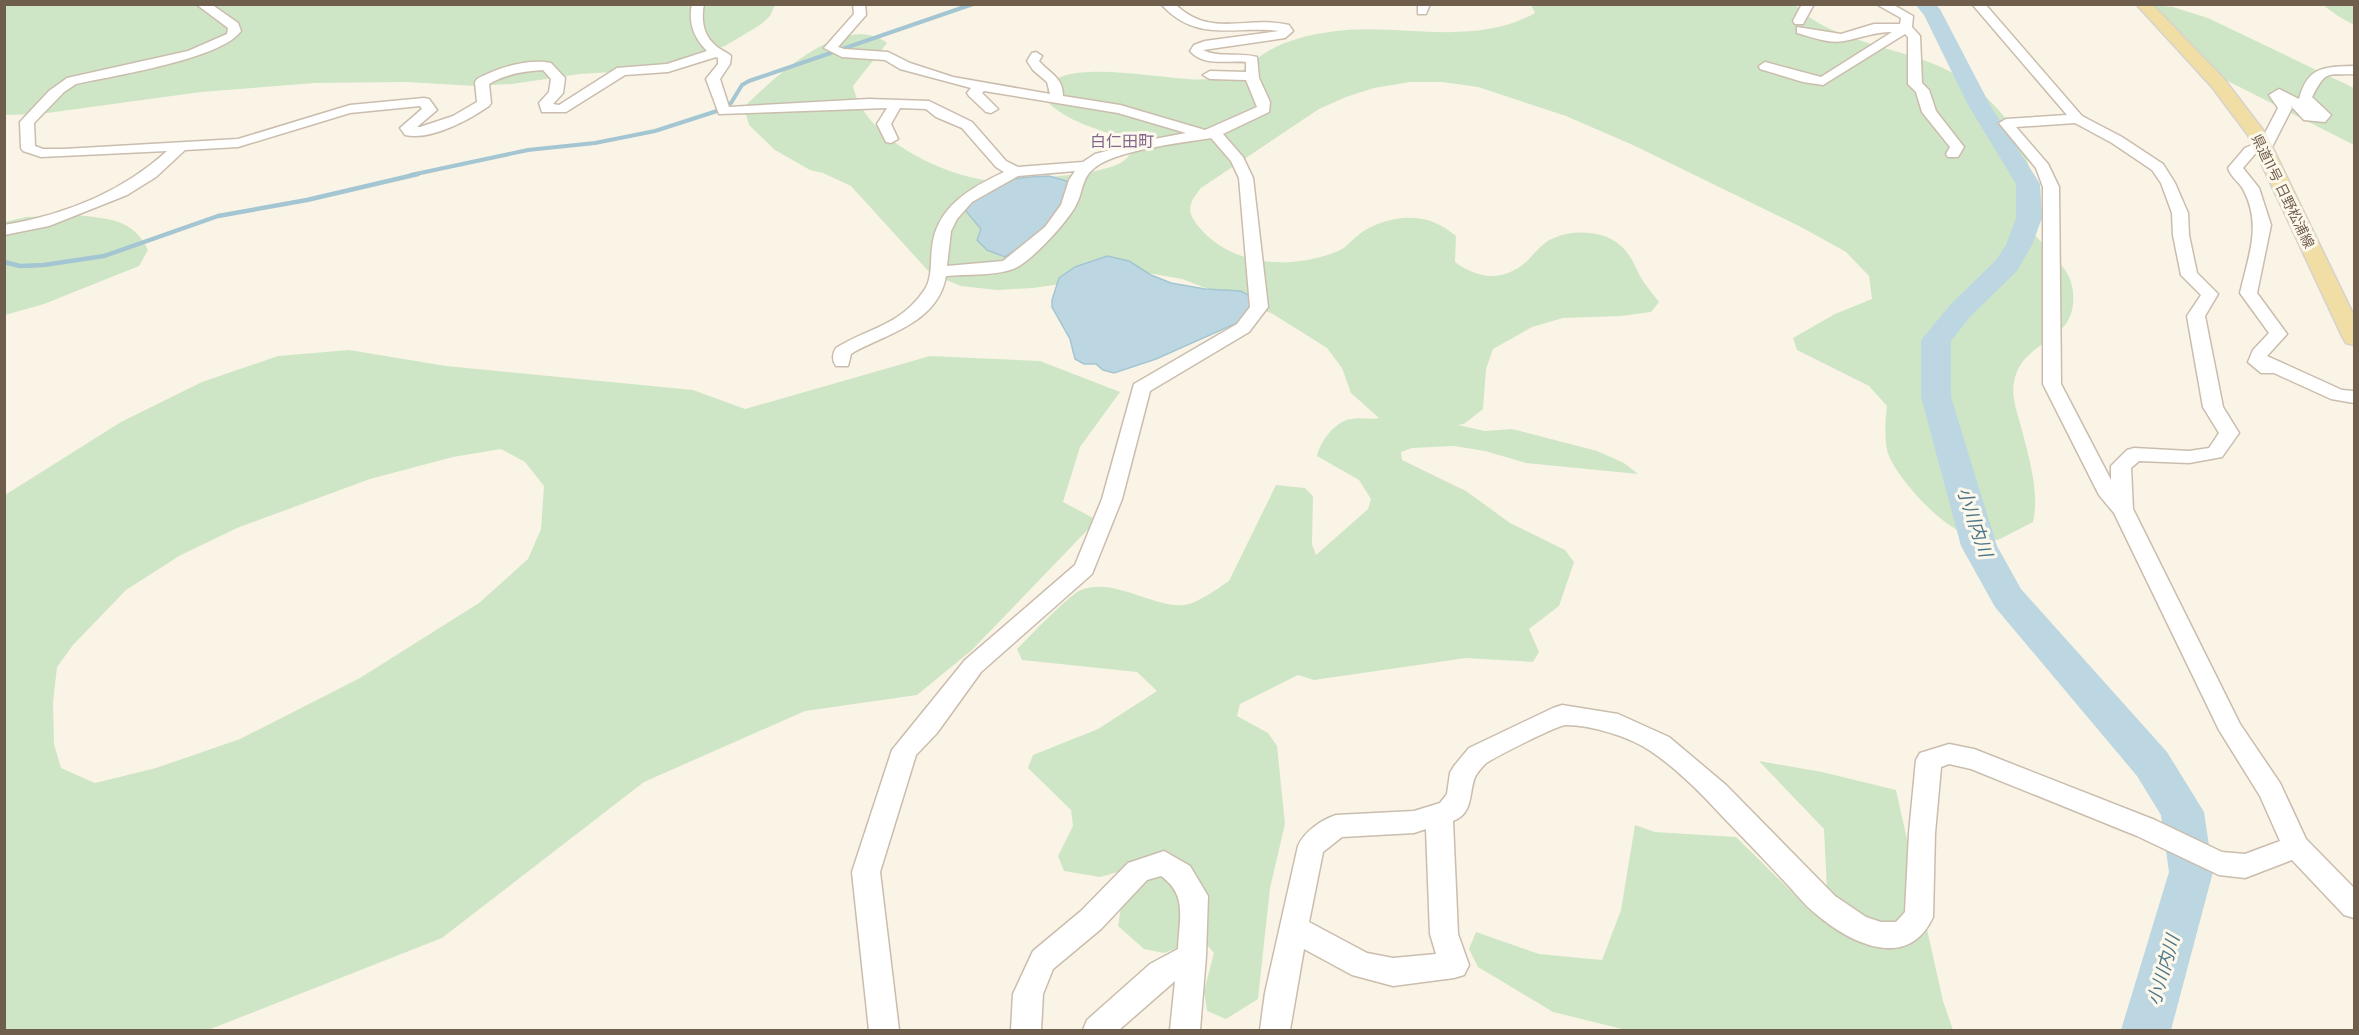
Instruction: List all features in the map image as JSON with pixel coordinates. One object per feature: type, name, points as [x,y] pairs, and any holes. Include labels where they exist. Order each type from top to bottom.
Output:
[{"type":"main road","name":"県道11号 日野松浦線","points":[[2143,4],[2218,83],[2257,134],[2355,338]]},
{"type":"street","points":[[202,4],[234,26],[235,31],[231,37],[192,54],[72,81],[61,86],[45,107],[27,122],[28,148],[41,153],[238,143],[262,139],[330,114],[409,102],[424,102],[430,110],[407,128],[410,132],[425,131],[471,113],[484,103],[482,82],[494,75],[526,67],[546,66],[558,78],[556,93],[546,103],[547,109],[561,109],[622,71],[668,68],[714,53],[725,56],[724,64],[713,79],[724,111],[765,107],[896,103],[928,105],[941,114],[967,125],[1001,164],[1015,172]]},
{"type":"street","points":[[698,4],[696,11],[698,33],[714,53]]},
{"type":"street","points":[[859,4],[860,15],[830,48],[842,53],[888,56],[905,66],[951,80],[1056,100],[1120,109],[1209,133],[1238,160],[1246,178],[1259,307],[1244,328],[1141,387],[1112,499],[1084,569],[973,666],[928,726],[905,750],[866,872],[884,1030]]},
{"type":"street","points":[[937,272],[1008,266],[1051,230],[1069,205],[1076,180],[1087,166],[1100,157],[1118,151],[1209,133],[1239,123],[1264,109],[1252,76],[1252,60],[1244,57],[1208,57],[1199,55],[1196,51],[1205,45],[1281,35],[1287,31],[1285,28],[1267,26],[1234,28],[1196,24],[1186,20],[1167,4]]},
{"type":"street","points":[[1808,4],[1800,25],[1822,36],[1842,38],[1874,28],[1906,28],[1914,36],[1915,84],[1922,90],[1929,112],[1957,147],[1953,154]]},
{"type":"street","points":[[1882,4],[1907,16],[1906,28]]},
{"type":"street","points":[[1978,4],[2077,119],[2117,140],[2158,167],[2168,183],[2180,213],[2181,235],[2189,275],[2210,294],[2196,316],[2213,407],[2229,433],[2215,453],[2189,457],[2134,454],[2121,466],[2123,509]]},
{"type":"street","points":[[1766,66],[1808,79],[1823,81],[1906,28]]},
{"type":"street","points":[[1036,56],[1033,61],[1036,67],[1054,78],[1058,87],[1056,100]]},
{"type":"street","points":[[2355,70],[2324,71],[2316,77],[2305,98],[2324,115],[2320,119],[2309,117],[2300,105],[2288,97],[2279,93],[2276,95],[2285,108],[2267,144],[2250,151],[2235,168],[2237,174],[2250,188],[2263,225],[2248,293],[2278,334],[2259,354],[2262,364],[2338,395],[2355,397]]},
{"type":"street","points":[[1210,75],[1252,76]]},
{"type":"street","points":[[981,86],[974,93],[991,109]]},
{"type":"street","points":[[891,139],[884,124],[896,103]]},
{"type":"street","points":[[2077,119],[2006,123],[2043,167],[2051,186],[2052,384],[2109,495],[2123,509],[2231,730],[2271,791],[2295,847],[2355,906]]},
{"type":"street","points":[[4,230],[43,223],[122,192],[152,174],[181,146]]},
{"type":"street","points":[[842,362],[842,352],[854,344],[895,328],[915,311],[936,285],[942,234],[953,212],[973,192],[1015,172],[1087,166]]},
{"type":"street","points":[[1275,1030],[1311,846],[1336,826],[1414,822],[1449,811],[1459,798],[1463,773],[1478,755],[1562,715],[1618,724],[1660,744],[1717,793],[1825,905],[1857,927],[1881,935],[1902,935],[1919,918],[1922,833],[1929,760],[1949,754],[1974,759],[2146,828],[2219,863],[2245,866],[2295,847]]},
{"type":"street","points":[[1294,929],[1362,965],[1393,972],[1454,965],[1444,934],[1439,814]]},
{"type":"street","points":[[1026,1030],[1028,994],[1043,960],[1090,920],[1138,871],[1164,863],[1180,874],[1194,896],[1192,956],[1185,1030]]},
{"type":"street","points":[[1098,1030],[1160,974],[1192,956]]},
{"type":"green space","points":[[4,5],[775,5],[770,16],[760,25],[725,46],[670,65],[645,70],[580,74],[512,84],[475,86],[407,82],[315,83],[201,92],[40,114],[5,115]]},
{"type":"green space","points":[[1531,5],[1795,5],[1812,19],[1840,33],[1941,67],[1972,85],[1998,109],[2018,137],[2030,170],[2018,194],[2019,208],[2024,221],[2063,266],[2070,279],[2073,292],[2072,309],[2067,322],[2059,332],[2027,356],[2019,367],[2014,382],[2015,403],[2034,485],[2033,522],[1998,540],[1966,534],[1948,524],[1909,487],[1894,466],[1887,451],[1885,425],[1887,406],[1869,386],[1797,350],[1793,338],[1835,314],[1872,299],[1869,276],[1846,252],[1801,227],[1635,146],[1566,116],[1478,87],[1442,82],[1410,82],[1374,88],[1319,109],[1201,188],[1191,203],[1190,212],[1199,227],[1213,240],[1245,257],[1264,261],[1302,261],[1340,250],[1361,233],[1377,224],[1396,219],[1417,218],[1437,224],[1456,236],[1455,262],[1473,272],[1490,276],[1508,273],[1517,268],[1542,245],[1554,238],[1570,233],[1597,234],[1620,245],[1630,256],[1642,279],[1659,302],[1651,312],[1621,316],[1563,318],[1532,327],[1493,349],[1486,369],[1483,409],[1464,424],[1458,425],[1485,431],[1512,429],[1597,451],[1624,463],[1638,474],[1526,463],[1485,451],[1454,446],[1412,448],[1401,452],[1402,460],[1466,491],[1510,523],[1565,550],[1574,562],[1559,606],[1529,629],[1539,652],[1533,662],[1466,658],[1314,680],[1298,675],[1240,704],[1237,716],[1268,733],[1277,746],[1285,824],[1270,888],[1258,999],[1226,1019],[1207,1011],[1204,991],[1214,953],[1202,939],[1164,953],[1144,949],[1118,926],[1121,907],[1154,862],[1100,877],[1064,871],[1058,856],[1073,826],[1071,810],[1028,768],[1033,755],[1098,729],[1157,691],[1137,672],[1022,660],[1017,649],[1059,607],[1081,590],[1108,587],[1177,605],[1189,604],[1209,594],[1229,581],[1276,485],[1305,488],[1313,496],[1312,544],[1316,555],[1368,509],[1371,499],[1359,480],[1317,456],[1321,445],[1334,428],[1345,421],[1354,418],[1379,418],[1351,393],[1342,368],[1327,348],[1273,314],[1182,279],[1142,272],[1033,288],[997,290],[961,286],[931,274],[851,186],[823,173],[810,170],[775,150],[749,125],[744,107],[810,52],[831,41],[851,35],[870,35],[887,43],[853,86],[860,104],[872,121],[906,150],[946,170],[985,180],[1013,181],[1073,175],[1116,165],[1132,152],[1127,141],[1063,114],[1045,99],[1049,86],[1060,77],[1077,73],[1099,72],[1209,79],[1239,72],[1272,49],[1312,35],[1381,29],[1434,32],[1485,30],[1511,24],[1535,13]]},
{"type":"green space","points":[[2153,5],[2173,7],[2208,18],[2354,88],[2354,145],[2202,68]]},
{"type":"green space","points":[[2323,5],[2354,5],[2354,25],[2338,16]]},
{"type":"green space","points":[[77,215],[109,219],[135,232],[148,250],[139,266],[44,304],[5,315],[4,222],[26,217]]},
{"type":"green space","points":[[349,350],[446,366],[693,390],[745,409],[930,356],[1040,361],[1120,392],[1080,447],[1063,502],[1097,520],[972,650],[917,695],[805,711],[644,782],[442,938],[208,1030],[5,1030],[5,495],[121,422],[202,382],[278,356]],"holes":[[[501,449],[525,462],[544,486],[541,529],[528,559],[479,603],[360,678],[240,739],[156,768],[95,783],[61,768],[54,744],[53,703],[57,667],[73,645],[126,590],[179,556],[237,528],[370,479],[453,457]]]},
{"type":"green space","points":[[1759,761],[1822,772],[1896,790],[1943,1001],[1953,1030],[1626,1030],[1553,1012],[1478,967],[1469,949],[1476,932],[1539,954],[1602,960],[1621,910],[1635,825],[1655,832],[1736,837],[1797,897],[1827,892],[1824,829]]},
{"type":"water","points":[[1049,176],[1070,182],[1062,208],[1055,218],[1038,235],[1005,257],[987,250],[977,240],[981,229],[965,210],[972,200],[981,192],[1001,182],[1025,177]]},
{"type":"water","points":[[1107,256],[1129,261],[1151,275],[1171,283],[1205,289],[1241,291],[1252,297],[1252,307],[1237,323],[1156,359],[1114,373],[1103,370],[1096,364],[1084,364],[1075,359],[1070,339],[1052,307],[1052,300],[1059,278],[1075,267]]},
{"type":"waterway","points":[[411,175],[528,150],[595,143],[655,131],[717,111],[731,103],[742,85],[749,81],[973,4]]},
{"type":"waterway","name":"小川内川","points":[[1924,4],[1933,13],[1979,105],[2028,184],[2029,218],[2019,245],[2007,265],[1960,311],[1936,340],[1936,397],[1979,546],[2008,598],[2152,764],[2182,812],[2191,872],[2146,1030]]},
{"type":"waterway","points":[[4,262],[20,266],[44,265],[104,256],[218,216],[307,200],[418,174]]},
{"type":"district","name":"白仁田町","points":[[1122,141]]}]
